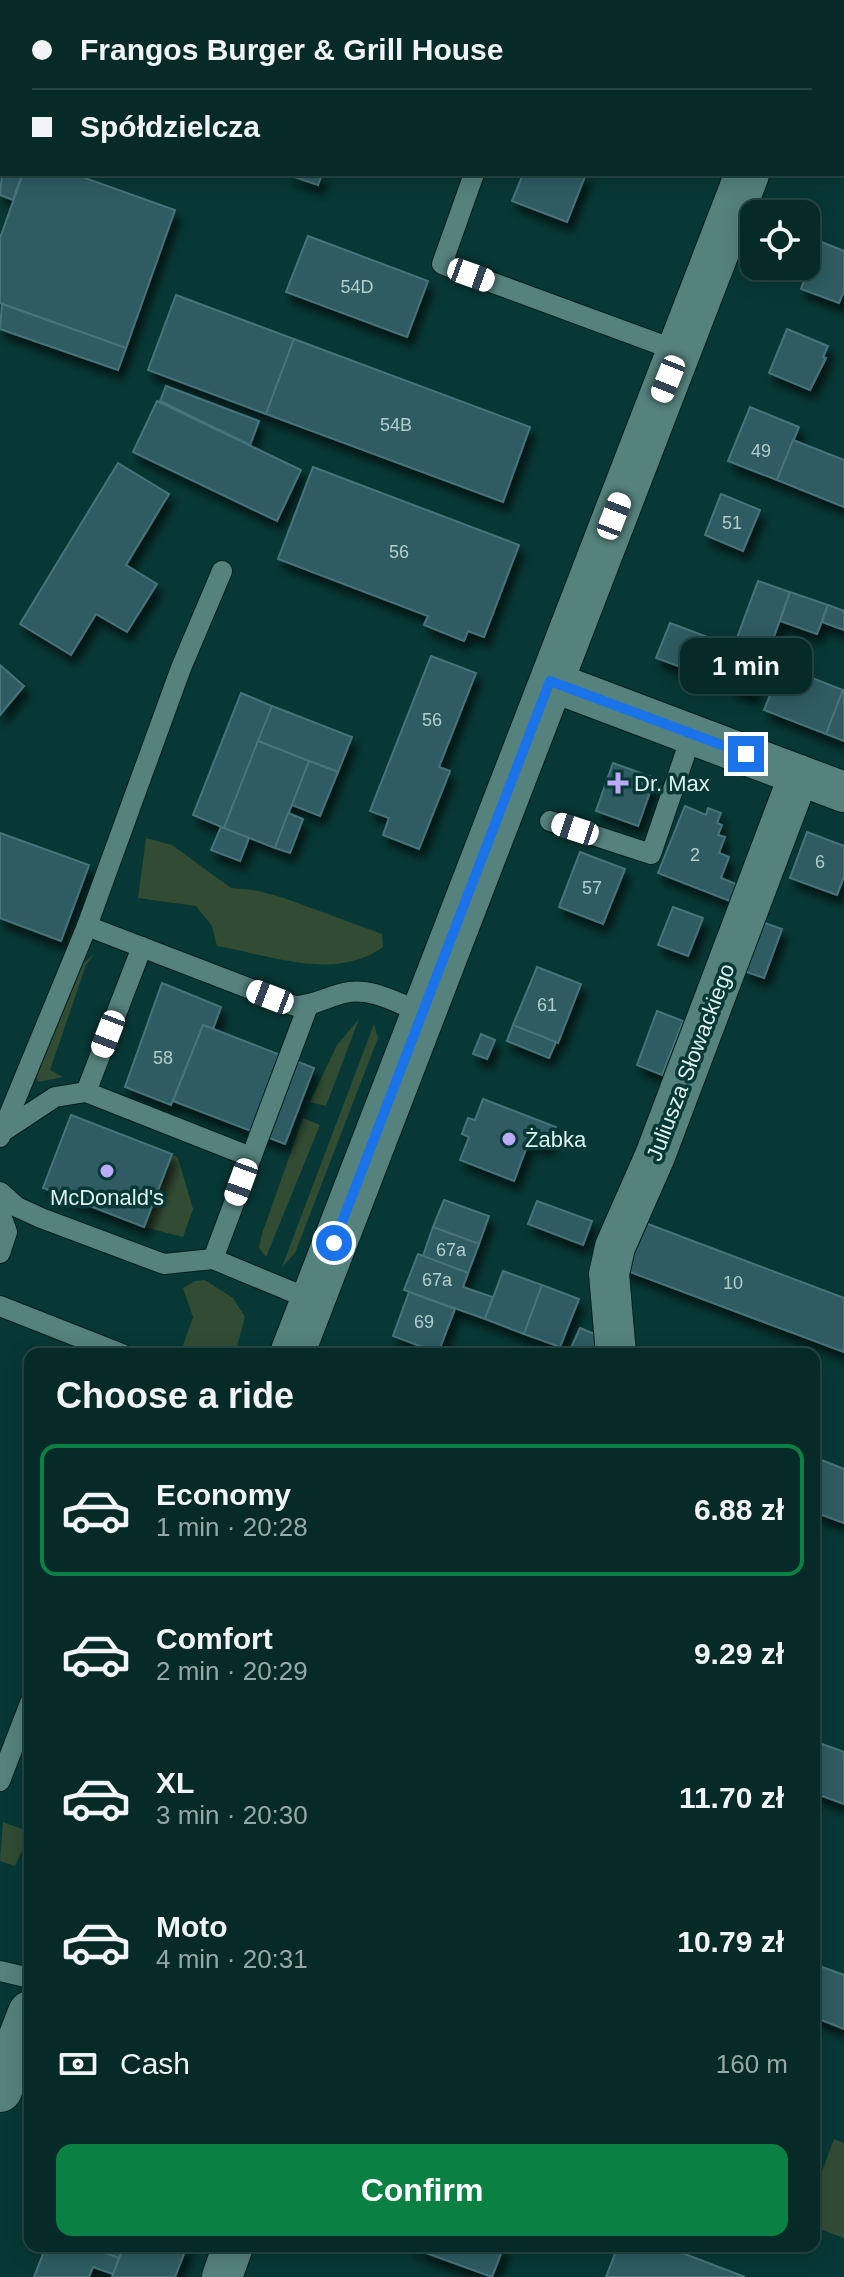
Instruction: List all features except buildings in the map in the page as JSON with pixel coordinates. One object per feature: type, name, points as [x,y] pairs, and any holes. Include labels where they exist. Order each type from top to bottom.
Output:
[{"type":"main road","points":[[294,1348],[746,176]]},
{"type":"street","points":[[550,681],[844,792]]},
{"type":"street","name":"Juliusza Słowackiego","points":[[615,1348],[609,1274],[615,1247],[661,1142],[799,775]]},
{"type":"street","points":[[222,2277],[231,2252]]},
{"type":"lane","points":[[473,176],[442,264],[678,351]]},
{"type":"lane","points":[[0,1135],[87,926],[181,668],[222,571]]},
{"type":"lane","points":[[550,821],[651,854],[692,734]]},
{"type":"lane","points":[[87,926],[295,1006],[308,1006],[347,992],[365,992],[423,1013]]},
{"type":"lane","points":[[86,1092],[142,947]]},
{"type":"lane","points":[[213,1259],[308,1006]]},
{"type":"lane","points":[[0,1135],[55,1097],[86,1092],[251,1157]]},
{"type":"lane","points":[[0,1192],[17,1207],[41,1218],[164,1264],[213,1259],[312,1300]]},
{"type":"lane","points":[[0,1213],[7,1232],[0,1253]]},
{"type":"lane","points":[[0,1306],[107,1348]]},
{"type":"lane","points":[[0,1781],[24,1719]]},
{"type":"lane","points":[[0,1971],[24,1977]]},
{"type":"green space","points":[[146,838],[172,845],[231,888],[284,898],[382,934],[383,947],[344,963],[323,964],[280,960],[217,946],[212,926],[196,906],[138,898]]},
{"type":"green space","points":[[94,954],[86,965],[50,1070],[63,1077],[38,1082],[35,1074],[80,966]]},
{"type":"green space","points":[[359,1019],[326,1106],[310,1102],[337,1045]]},
{"type":"green space","points":[[374,1024],[378,1038],[295,1253],[282,1267]]},
{"type":"green space","points":[[303,1118],[320,1125],[266,1257],[259,1248],[262,1234]]},
{"type":"green space","points":[[172,1154],[178,1158],[193,1209],[183,1237],[144,1227]]},
{"type":"green space","points":[[205,1280],[233,1298],[245,1317],[237,1348],[182,1348],[193,1317],[183,1288],[195,1281]]},
{"type":"green space","points":[[3,1822],[24,1830],[24,1846],[15,1866],[0,1861]]},
{"type":"green space","points":[[834,2139],[844,2143],[844,2238],[820,2229],[820,2177]]},
{"type":"place","name":"Dr. Max","points":[[618,783]]},
{"type":"place","name":"Żabka","points":[[509,1139]]},
{"type":"place","name":"McDonald's","points":[[107,1171]]},
{"type":"route","points":[[334,1243],[550,681],[746,754]]}]
